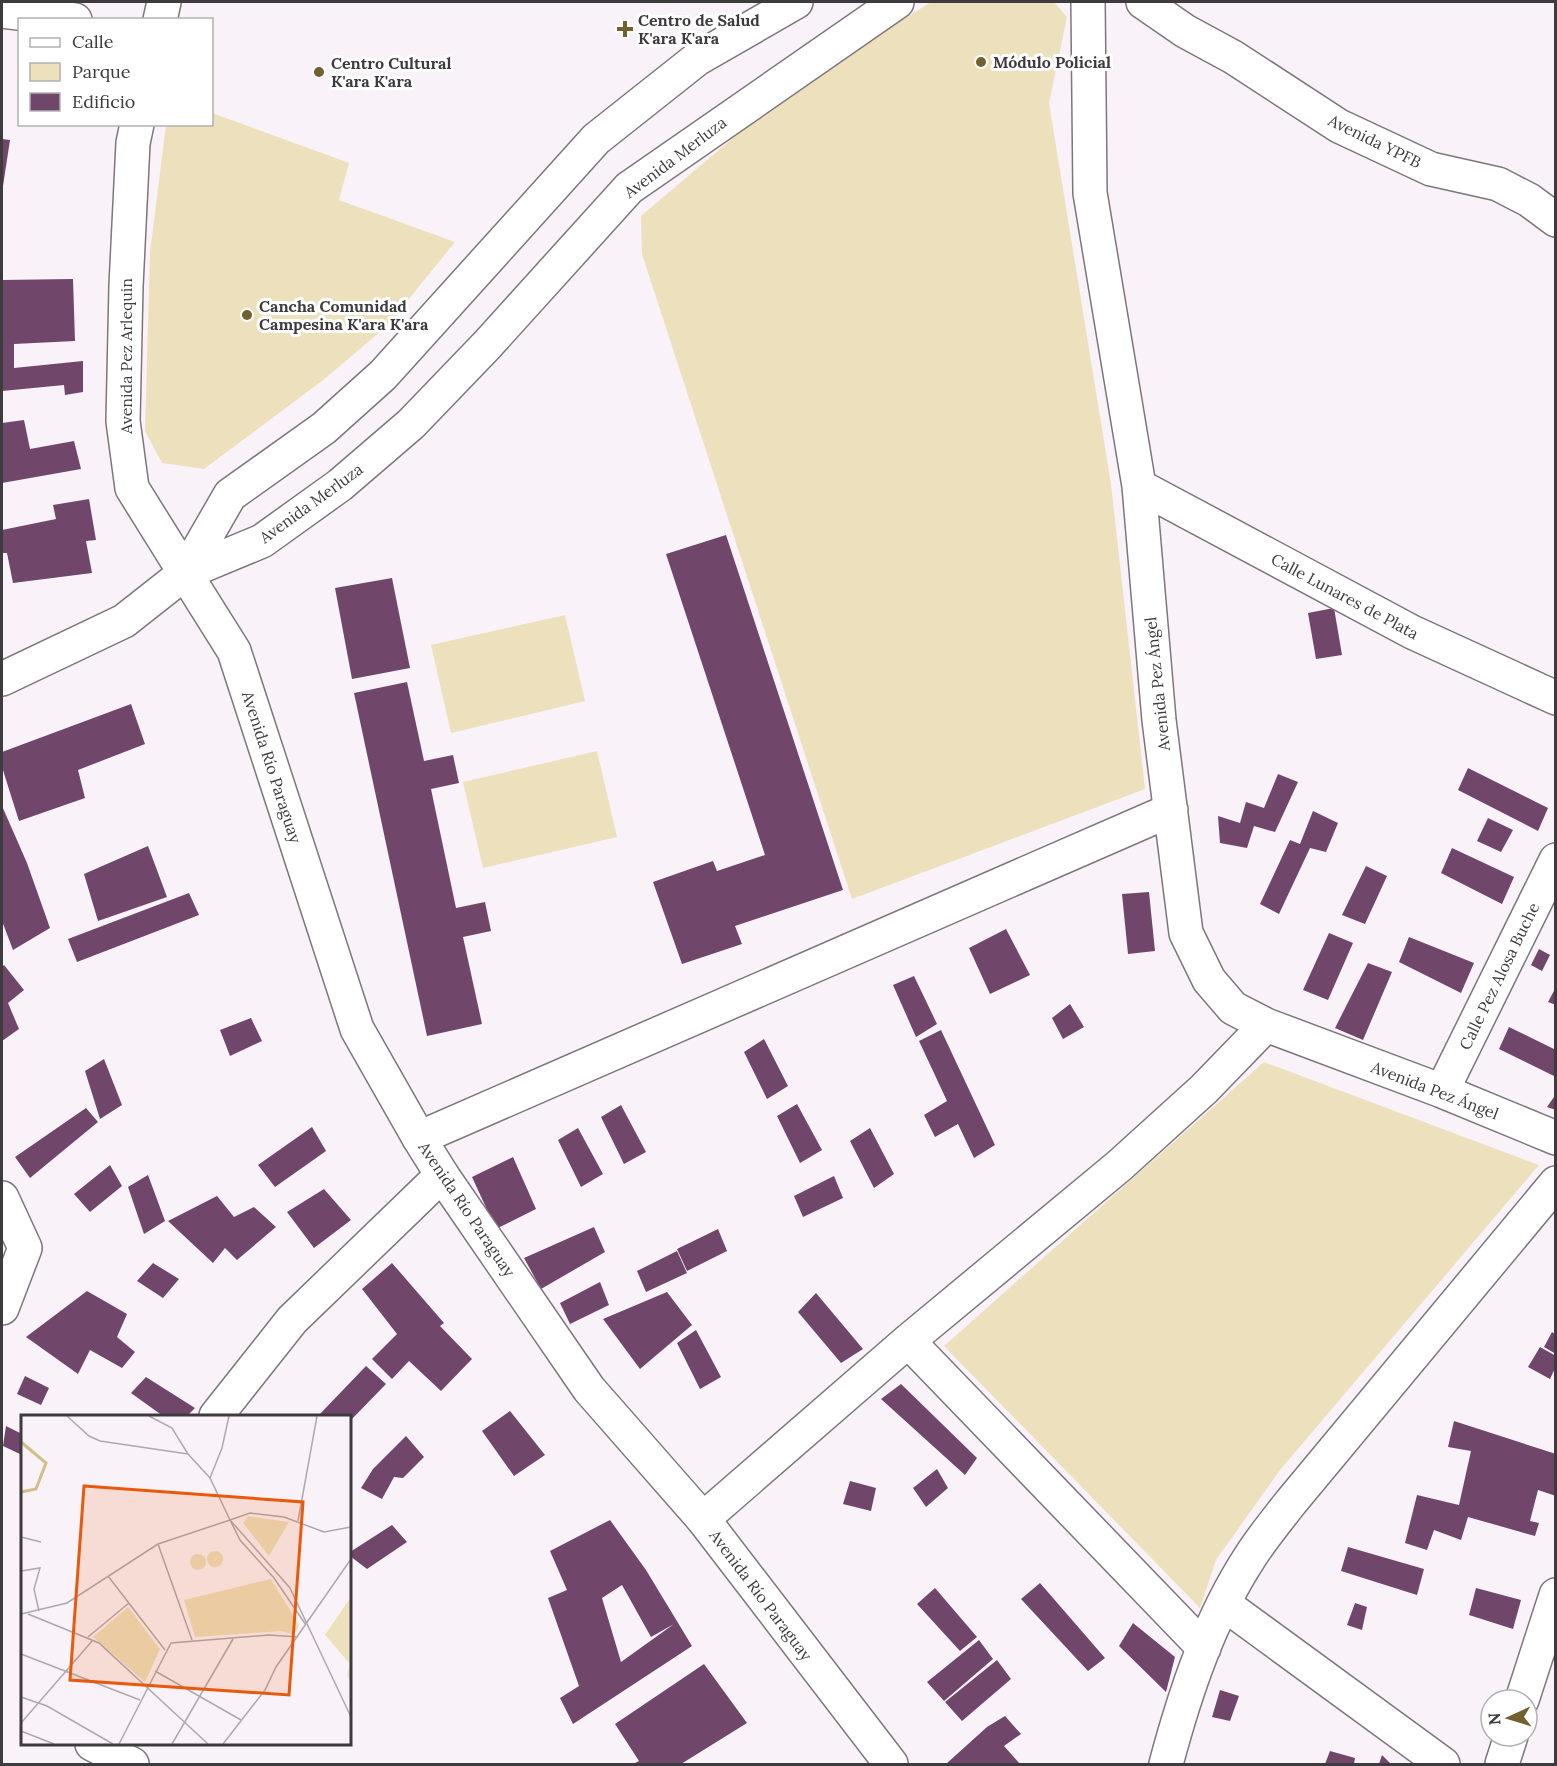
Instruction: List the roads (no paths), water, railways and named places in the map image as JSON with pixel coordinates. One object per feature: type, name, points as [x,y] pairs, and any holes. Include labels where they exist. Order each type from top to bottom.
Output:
[{"type":"street","points":[[160,18],[164,2]]},
{"type":"street","points":[[2,679],[124,621],[185,573],[230,495],[324,428],[383,375],[596,139],[697,59],[796,2]]},
{"type":"street","name":"Avenida Merluza","points":[[185,573],[262,541],[340,485],[411,424],[487,345],[629,188],[897,2]]},
{"type":"street","name":"Avenida Pez Ángel","points":[[1088,2],[1090,193],[1139,486],[1159,720],[1186,933],[1209,980],[1233,1008],[1266,1025],[1442,1091],[1556,1138]]},
{"type":"street","name":"Avenida YPFB","points":[[1143,2],[1185,31],[1233,57],[1339,126],[1431,169],[1498,184],[1529,200],[1556,220]]},
{"type":"street","points":[[2,11],[59,18]]},
{"type":"street","name":"Avenida Pez Arlequin","points":[[137,126],[133,143],[126,286],[123,421],[132,488],[185,573]]},
{"type":"street","name":"Calle Lunares de Plata","points":[[1139,486],[1412,632],[1556,698]]},
{"type":"street","name":"Avenida Río Paraguay","points":[[185,573],[234,651],[357,1029],[419,1138],[589,1389],[703,1519],[891,1764]]},
{"type":"street","points":[[419,1138],[1171,810]]},
{"type":"street","name":"Calle Pez Alosa Buche","points":[[1442,1091],[1556,860]]},
{"type":"street","points":[[703,1519],[908,1341],[1119,1166],[1204,1089],[1266,1025]]},
{"type":"street","points":[[217,1415],[292,1320],[442,1175]]},
{"type":"street","points":[[1166,1764],[1190,1680],[1224,1604],[1250,1557],[1291,1502],[1556,1183]]},
{"type":"street","points":[[2,1198],[25,1248],[2,1308]]},
{"type":"street","points":[[908,1341],[1204,1648]]},
{"type":"street","points":[[1526,1688],[1556,1595]]},
{"type":"street","points":[[1224,1604],[1443,1764]]},
{"type":"street","points":[[96,1745],[132,1764]]},
{"type":"street","points":[[1502,1764],[1507,1748]]},
{"type":"place","name":"Centro de Salud K'ara K'ara","points":[[625,29]]},
{"type":"place","name":"Módulo Policial","points":[[981,62]]},
{"type":"place","name":"Centro Cultural K'ara K'ara","points":[[319,72]]},
{"type":"place","name":"Cancha Comunidad Campesina K'ara K'ara","points":[[247,315]]}]
